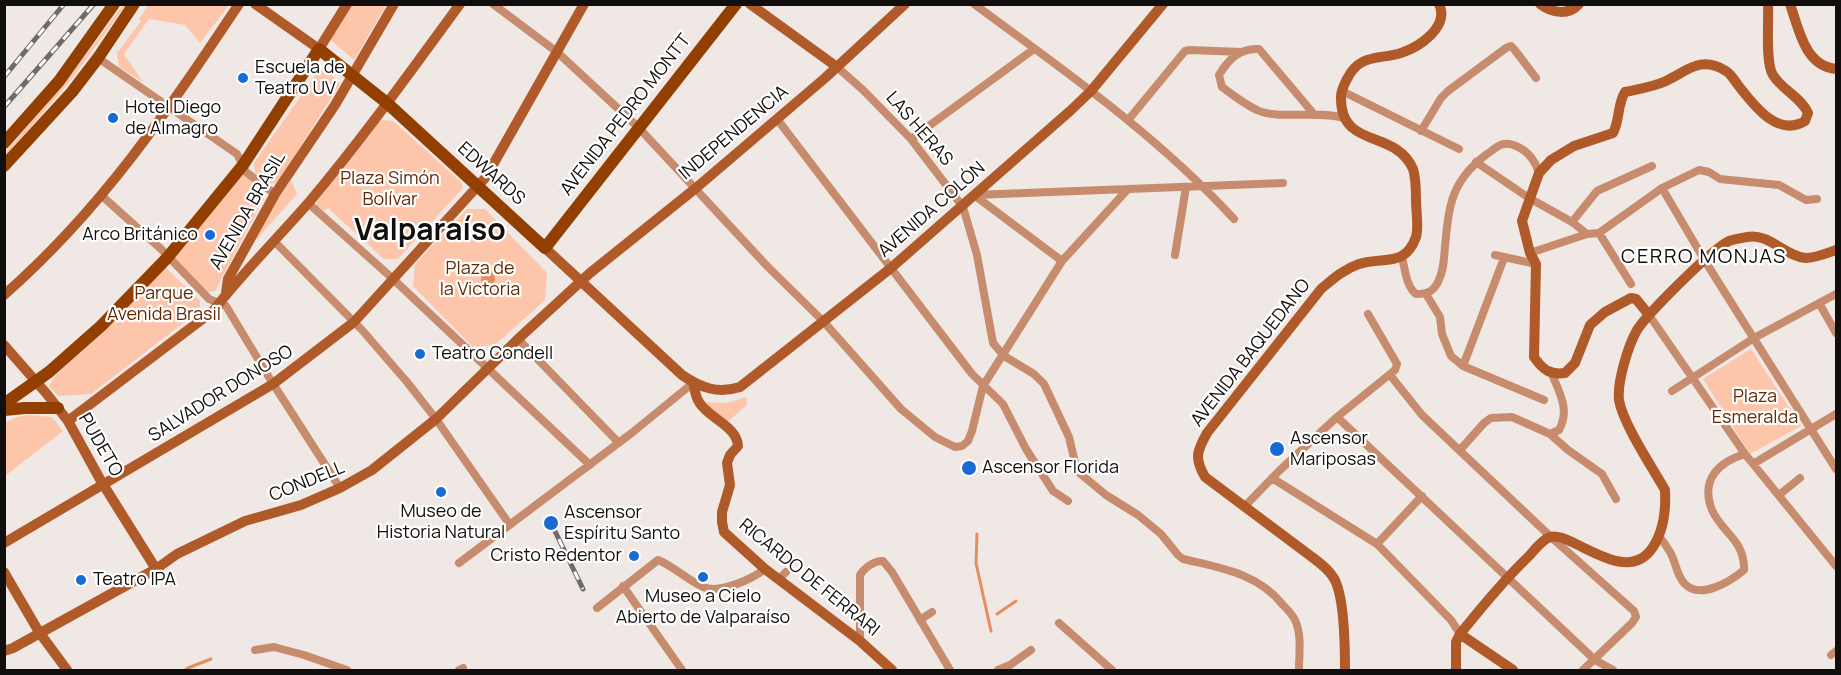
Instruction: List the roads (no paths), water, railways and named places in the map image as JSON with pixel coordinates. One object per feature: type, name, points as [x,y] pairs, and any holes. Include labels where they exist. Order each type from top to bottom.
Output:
[{"type":"main road","points":[[4,143],[59,81],[114,4]]},
{"type":"main road","points":[[4,166],[45,123],[98,58],[134,4]]},
{"type":"main road","name":"AVENIDA PEDRO MONTT","points":[[545,248],[736,4]]},
{"type":"main road","name":"EDWARDS","points":[[319,49],[387,103],[545,248]]},
{"type":"main road","name":"AVENIDA BRASIL","points":[[4,404],[37,382],[101,326],[167,258],[243,165],[319,49]]},
{"type":"main road","points":[[4,410],[58,408]]},
{"type":"street","points":[[4,295],[34,269],[102,196],[170,107],[239,4]]},
{"type":"street","name":"EDWARDS","points":[[255,4],[319,49]]},
{"type":"street","name":"AVENIDA BRASIL","points":[[319,49],[347,4]]},
{"type":"street","name":"AVENIDA BRASIL","points":[[68,421],[208,316],[219,303],[226,294],[228,279],[275,194],[353,75],[394,4]]},
{"type":"street","points":[[226,294],[308,203],[387,103],[460,4]]},
{"type":"street","points":[[493,4],[557,52],[639,128],[767,266],[823,321],[901,409],[935,437],[955,447],[962,446],[968,441],[983,386],[1062,261],[1128,189]]},
{"type":"street","name":"SALVADOR DONOSO","points":[[4,543],[273,384],[354,322],[486,177],[585,4]]},
{"type":"street","name":"LAS HERAS","points":[[750,4],[837,67],[863,90],[911,139],[963,207],[977,255],[993,344],[1004,356]]},
{"type":"street","name":"INDEPENDENCIA","points":[[580,282],[777,119],[905,4]]},
{"type":"street","points":[[974,4],[1129,119],[1204,186],[1234,219]]},
{"type":"street","name":"AVENIDA COLÓN","points":[[693,383],[720,390],[740,387],[891,268],[963,207],[1091,91],[1163,4]]},
{"type":"street","points":[[1439,4],[1442,15],[1440,22],[1426,39],[1419,45],[1400,53],[1376,56],[1359,63],[1350,73],[1342,91],[1344,117],[1354,131],[1378,139],[1399,152],[1414,171],[1417,235],[1409,252],[1402,257],[1409,286],[1413,292],[1426,294],[1437,285],[1443,271],[1449,208],[1456,188],[1476,162],[1502,144],[1511,144],[1526,152],[1533,159],[1539,172]]},
{"type":"street","points":[[1540,4],[1550,10],[1565,12],[1575,9],[1579,4]]},
{"type":"street","points":[[1550,434],[1559,430],[1565,412],[1564,404],[1552,374],[1541,367],[1534,357],[1536,264],[1530,253],[1522,222],[1539,172],[1551,160],[1574,146],[1612,133],[1616,128],[1620,100],[1625,92],[1649,88],[1699,64],[1711,64],[1728,72],[1762,114],[1770,119],[1786,126],[1796,126],[1805,121],[1808,113],[1805,105],[1782,87],[1772,74],[1768,57],[1770,25],[1768,4]]},
{"type":"street","points":[[1790,4],[1808,52],[1818,63],[1836,69]]},
{"type":"street","points":[[1421,131],[1441,98],[1448,91],[1506,48],[1511,46],[1536,78]]},
{"type":"street","points":[[1313,113],[1256,48],[1229,59],[1219,75],[1222,87],[1258,111],[1332,114],[1344,117]]},
{"type":"street","points":[[911,139],[1034,49]]},
{"type":"street","points":[[1129,119],[1185,51],[1245,52]]},
{"type":"street","points":[[98,58],[237,154],[246,172],[275,194]]},
{"type":"street","points":[[1342,91],[1459,149]]},
{"type":"street","points":[[777,119],[983,386],[1003,404],[1026,449],[1053,491],[1068,501]]},
{"type":"street","points":[[1476,162],[1530,198],[1572,222],[1587,234]]},
{"type":"street","points":[[1572,222],[1597,191],[1652,166]]},
{"type":"street","points":[[1530,253],[1587,234],[1599,233],[1662,188],[1699,170],[1704,170],[1720,179],[1779,185],[1806,200],[1817,199]]},
{"type":"street","points":[[974,195],[1282,183]]},
{"type":"street","points":[[1175,255],[1186,187]]},
{"type":"street","points":[[1662,188],[1704,261],[1836,469]]},
{"type":"street","points":[[974,195],[1062,261]]},
{"type":"street","points":[[102,196],[161,249],[167,258],[209,299],[226,306],[340,488]]},
{"type":"street","points":[[308,203],[392,278],[590,465]]},
{"type":"street","points":[[1599,233],[1631,284]]},
{"type":"street","points":[[1456,670],[1456,642],[1460,634],[1507,578],[1542,542],[1551,537],[1563,538],[1614,561],[1624,563],[1642,560],[1648,555],[1659,536],[1665,512],[1665,490],[1623,415],[1619,399],[1620,383],[1630,346],[1637,330],[1649,315],[1704,261],[1729,241],[1750,237],[1765,239],[1796,256],[1808,258],[1836,250]]},
{"type":"street","points":[[274,242],[385,356],[436,419],[510,525]]},
{"type":"street","name":"EDWARDS","points":[[545,248],[693,383]]},
{"type":"street","points":[[1495,255],[1536,264]]},
{"type":"street","name":"AVENIDA BAQUEDANO","points":[[1345,670],[1346,651],[1340,595],[1334,578],[1308,554],[1205,477],[1198,465],[1197,455],[1207,433],[1321,289],[1344,271],[1360,264],[1402,257]]},
{"type":"street","points":[[1463,366],[1504,258]]},
{"type":"street","name":"CONDELL","points":[[4,651],[156,569],[177,554],[245,521],[294,507],[340,488],[372,470],[436,419],[580,282]]},
{"type":"street","points":[[1426,294],[1440,317],[1442,334],[1451,356],[1463,366],[1544,400]]},
{"type":"street","points":[[1672,391],[1690,377],[1754,338],[1836,294]]},
{"type":"street","points":[[1552,374],[1565,373],[1575,363],[1590,325],[1620,303],[1631,298],[1636,299],[1745,454],[1836,566]]},
{"type":"street","points":[[1819,303],[1836,333]]},
{"type":"street","points":[[1245,506],[1337,417],[1395,370],[1396,364],[1368,314]]},
{"type":"street","points":[[518,339],[619,443]]},
{"type":"street","name":"PUDETO","points":[[4,345],[68,421],[156,569]]},
{"type":"street","points":[[1004,356],[1034,374],[1044,384],[1069,437],[1077,471],[1106,495],[1138,515],[1161,534],[1184,559],[1243,574],[1259,582],[1279,600],[1295,620],[1299,637],[1299,670]]},
{"type":"street","points":[[1390,375],[1422,415],[1551,537],[1634,610],[1636,617],[1583,670]]},
{"type":"street","points":[[459,563],[619,443],[693,383]]},
{"type":"street","name":"RICARDO DE FERRARI","points":[[693,383],[697,400],[738,441],[738,446],[730,455],[727,463],[730,485],[722,512],[724,532],[765,569],[782,575],[892,670]]},
{"type":"street","points":[[1753,464],[1836,414]]},
{"type":"street","points":[[1337,417],[1595,660],[1613,670]]},
{"type":"street","points":[[1460,450],[1491,418],[1512,417],[1550,434],[1602,474],[1616,498]]},
{"type":"street","points":[[1659,536],[1671,553],[1683,582],[1695,589],[1727,584],[1744,570],[1745,558],[1742,549],[1712,510],[1709,495],[1710,482],[1715,471],[1723,463],[1745,454]]},
{"type":"street","points":[[1272,478],[1377,544],[1451,620],[1460,634],[1513,670]]},
{"type":"street","points":[[1779,495],[1800,478]]},
{"type":"street","points":[[1377,544],[1422,496]]},
{"type":"street","points":[[597,608],[658,560],[704,587],[712,589],[749,579],[765,569]]},
{"type":"street","points":[[860,640],[858,580],[863,570],[880,560],[886,563],[892,572],[950,670]]},
{"type":"street","points":[[4,572],[39,632],[67,670]]},
{"type":"street","points":[[624,586],[681,670]]},
{"type":"street","points":[[920,620],[932,612]]},
{"type":"street","points":[[1059,623],[1112,670]]},
{"type":"street","points":[[255,650],[274,647],[347,670]]},
{"type":"street","points":[[998,670],[1012,668],[1030,650]]},
{"type":"waterway","points":[[977,534],[976,563],[991,631]]},
{"type":"waterway","points":[[997,614],[1016,601]]},
{"type":"waterway","points":[[185,670],[211,659]]},
{"type":"railway","points":[[4,77],[64,4]]},
{"type":"railway","points":[[4,107],[94,4]]},
{"type":"railway","points":[[551,523],[583,589]]},
{"type":"place","name":"Escuela de Teatro UV","points":[[243,78]]},
{"type":"place","name":"Hotel Diego de Almagro","points":[[113,118]]},
{"type":"place","name":"Arco Británico","points":[[210,235]]},
{"type":"place","name":"Teatro Condell","points":[[420,354]]},
{"type":"place","name":"Ascensor Mariposas","points":[[1277,449]]},
{"type":"place","name":"Ascensor Florida","points":[[969,468]]},
{"type":"place","name":"Museo de Historia Natural","points":[[441,492]]},
{"type":"place","name":"Ascensor Espíritu Santo","points":[[551,523]]},
{"type":"place","name":"Cristo Redentor","points":[[634,556]]},
{"type":"place","name":"Museo a Cielo Abierto de Valparaíso","points":[[703,577]]},
{"type":"place","name":"Teatro IPA","points":[[81,580]]},
{"type":"district","name":"Valparaíso","points":[[430,232]]},
{"type":"district","name":"CERRO MONJAS","points":[[1704,257]]},
{"type":"park label","name":"Plaza Simón Bolívar","points":[[390,189]]},
{"type":"park label","name":"Plaza de la Victoria","points":[[480,279]]},
{"type":"park label","name":"Parque Avenida Brasil","points":[[164,304]]},
{"type":"park label","name":"Plaza Esmeralda","points":[[1755,407]]}]
